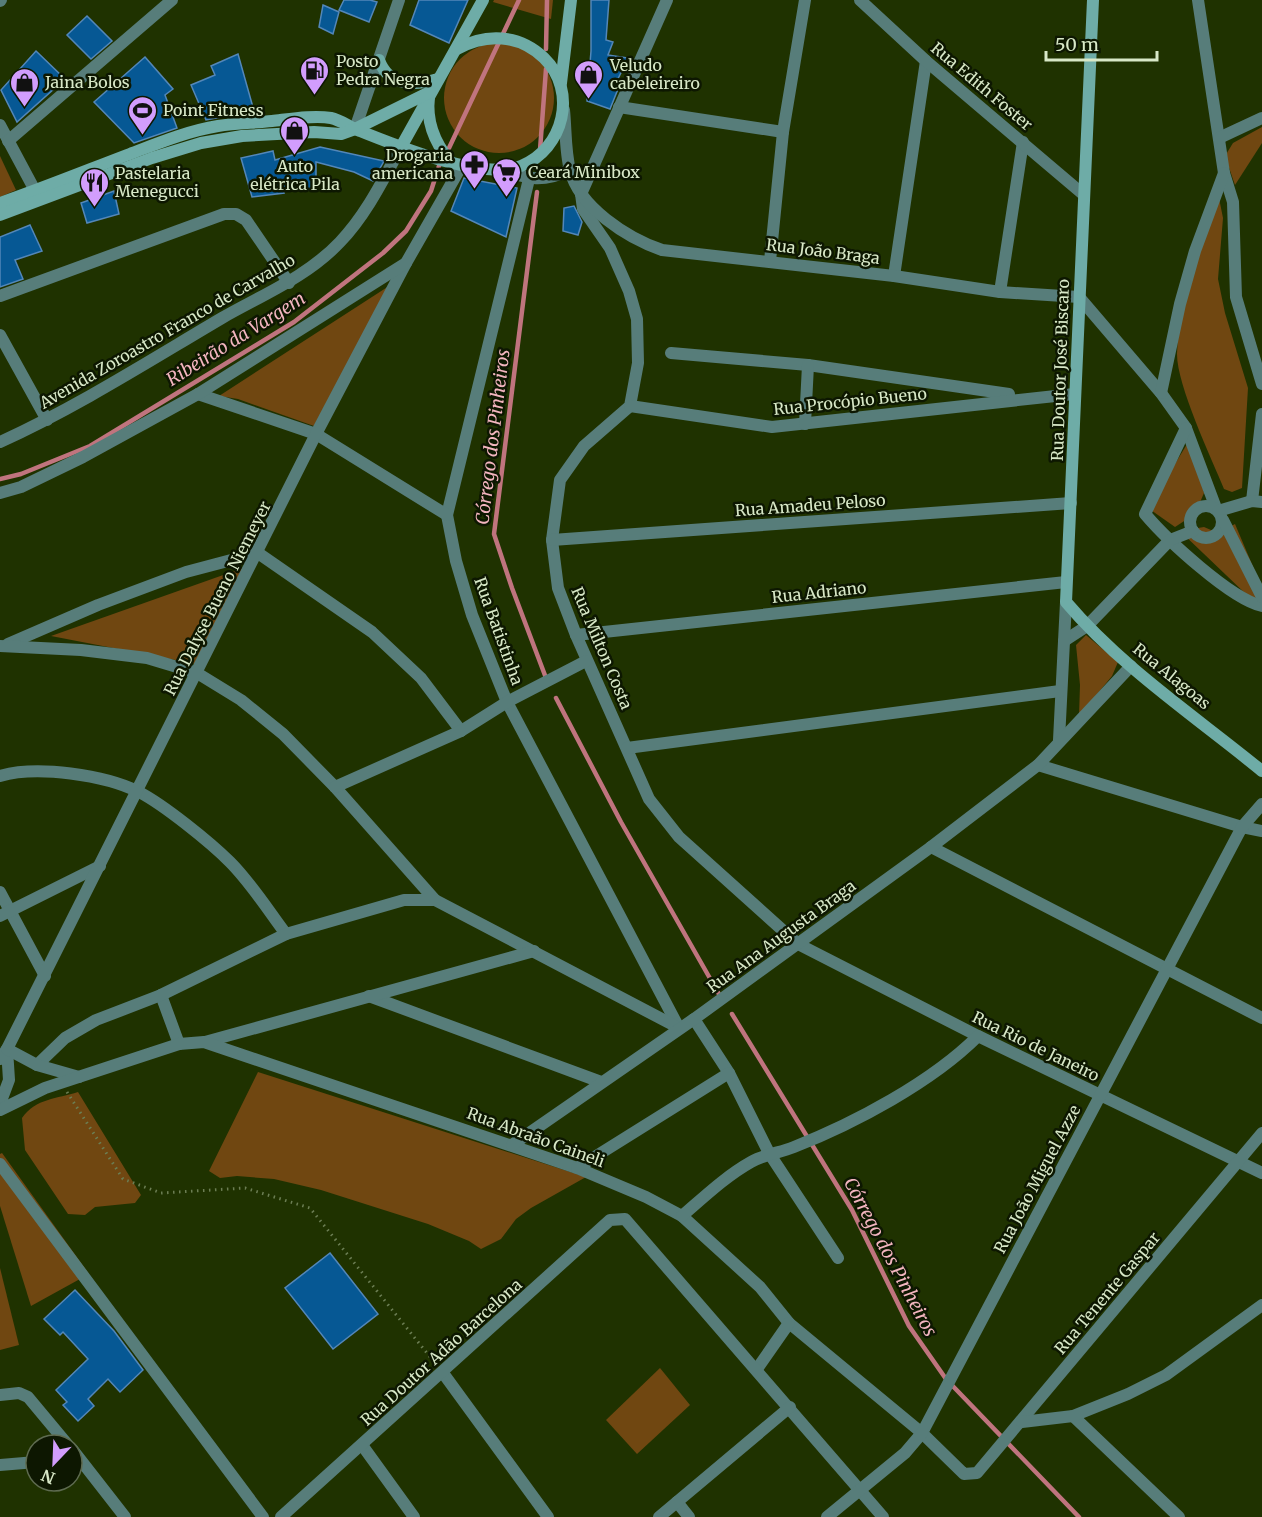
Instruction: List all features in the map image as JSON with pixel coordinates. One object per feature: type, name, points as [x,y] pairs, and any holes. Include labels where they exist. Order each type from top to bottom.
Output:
[{"type":"main road","points":[[401,147],[483,0]]},
{"type":"main road","points":[[0,215],[158,144],[218,126],[332,118],[401,147],[462,165],[497,169],[520,167],[543,154],[558,134],[564,110],[560,84],[571,0]]},
{"type":"main road","name":"Rua Doutor José Biscaro","points":[[1066,602],[1093,0]]},
{"type":"main road","points":[[457,49],[484,38],[513,40],[538,52],[548,61],[560,84]]},
{"type":"main road","points":[[379,60],[388,75],[402,83],[425,83],[438,79]]},
{"type":"main road","points":[[355,129],[430,92]]},
{"type":"main road","points":[[430,92],[430,128],[441,150],[462,165]]},
{"type":"main road","points":[[0,203],[38,196]]},
{"type":"main road","name":"Rua Alagoas","points":[[1066,602],[1087,626],[1131,666],[1262,771]]},
{"type":"street","points":[[8,141],[172,0]]},
{"type":"street","points":[[355,129],[399,0]]},
{"type":"street","points":[[581,194],[667,0]]},
{"type":"street","points":[[770,261],[783,132],[805,0]]},
{"type":"street","name":"Rua Edith Foster","points":[[860,0],[926,61],[1084,195]]},
{"type":"street","points":[[1198,0],[1224,173],[1233,202],[1236,297],[1262,382]]},
{"type":"street","points":[[894,276],[926,61]]},
{"type":"street","points":[[619,107],[783,132]]},
{"type":"street","points":[[564,110],[570,170],[581,194],[583,209],[610,248],[629,291],[637,319],[638,363],[630,406]]},
{"type":"street","points":[[1219,138],[1262,118]]},
{"type":"street","points":[[0,125],[38,196]]},
{"type":"street","points":[[1000,292],[1023,142]]},
{"type":"street","name":"Avenida Zoroastro Franco de Carvalho","points":[[0,442],[47,420],[229,314],[289,283],[339,244],[351,230],[378,190],[401,147]]},
{"type":"street","name":"Rua Dalyse Bueno Niemeyer","points":[[0,1104],[9,1080],[4,1054],[139,792],[316,434],[406,263],[462,165]]},
{"type":"street","points":[[497,169],[529,179],[549,180],[570,170],[583,175],[590,172]]},
{"type":"street","points":[[1161,393],[1180,303],[1195,250],[1224,173]]},
{"type":"street","name":"Rua Batistinha","points":[[529,179],[447,515],[456,561],[472,615],[507,702],[679,1028]]},
{"type":"street","name":"Rua João Braga","points":[[581,194],[607,219],[648,245],[662,250],[894,276],[1000,292],[1079,297]]},
{"type":"street","points":[[0,296],[225,214],[236,214],[246,220],[289,283]]},
{"type":"street","points":[[0,493],[21,487],[83,458],[198,394],[406,263]]},
{"type":"street","points":[[1079,297],[1161,393],[1186,428],[1219,513],[1262,597]]},
{"type":"street","points":[[0,335],[47,420]]},
{"type":"street","points":[[671,352],[808,365],[1027,397]]},
{"type":"street","points":[[805,424],[808,365]]},
{"type":"street","points":[[198,394],[316,434],[447,515]]},
{"type":"street","name":"Rua Procópio Bueno","points":[[630,406],[772,427],[1027,397],[1074,394]]},
{"type":"street","name":"Rua Milton Costa","points":[[630,406],[584,446],[560,480],[552,540],[558,588],[586,661],[649,799],[679,837],[798,944]]},
{"type":"street","points":[[1193,531],[1191,517],[1201,507],[1219,513],[1257,501],[1262,414]]},
{"type":"street","points":[[1186,428],[1145,510],[1148,518],[1170,540],[1242,599],[1262,606]]},
{"type":"street","name":"Rua Amadeu Peloso","points":[[552,540],[1071,502]]},
{"type":"street","points":[[1193,531],[1205,538],[1212,537],[1222,527],[1219,513]]},
{"type":"street","points":[[1064,641],[1087,626],[1170,540],[1193,531]]},
{"type":"street","points":[[3,646],[186,572],[258,553],[372,632],[421,678],[461,731]]},
{"type":"street","name":"Rua Adriano","points":[[576,635],[1066,582]]},
{"type":"street","name":"Rua Doutor José Biscaro","points":[[1059,740],[1066,602]]},
{"type":"street","points":[[3,646],[147,657],[197,674],[241,700],[283,734],[335,787],[435,900],[679,1028]]},
{"type":"street","points":[[335,787],[461,731],[507,702],[586,661]]},
{"type":"street","name":"Rua Ana Augusta Braga","points":[[512,1144],[694,1019],[931,847],[1038,765],[1059,740],[1131,666]]},
{"type":"street","points":[[627,748],[1060,691]]},
{"type":"street","points":[[1038,765],[1242,827],[1262,831]]},
{"type":"street","points":[[0,776],[52,772],[90,777],[139,792],[193,830],[230,862],[286,934]]},
{"type":"street","points":[[1242,827],[1262,804]]},
{"type":"street","name":"Rua João Miguel Azze","points":[[827,1517],[905,1453],[922,1433],[1242,827]]},
{"type":"street","points":[[931,847],[1262,1018]]},
{"type":"street","points":[[5,913],[100,866]]},
{"type":"street","points":[[0,892],[5,913],[45,976]]},
{"type":"street","points":[[37,1065],[65,1038],[96,1020],[161,995],[286,934],[404,900],[435,900]]},
{"type":"street","name":"Rua Rio de Janeiro","points":[[798,944],[978,1036],[1262,1173]]},
{"type":"street","points":[[204,1042],[534,951]]},
{"type":"street","points":[[161,995],[179,1044]]},
{"type":"street","points":[[369,996],[601,1082]]},
{"type":"street","points":[[694,1019],[729,1073],[772,1152],[838,1258]]},
{"type":"street","points":[[682,1216],[749,1162],[772,1152],[792,1148],[892,1100],[954,1060],[978,1036]]},
{"type":"street","name":"Rua Abraão Caineli","points":[[0,1110],[45,1088],[179,1044],[204,1042],[512,1144],[577,1168],[646,1197],[682,1216],[760,1287],[789,1323],[922,1433],[964,1474],[977,1473]]},
{"type":"street","points":[[4,1054],[80,1077]]},
{"type":"street","points":[[577,1168],[729,1073]]},
{"type":"street","name":"Rua Tenente Gaspar","points":[[977,1473],[1262,1133]]},
{"type":"street","points":[[0,1164],[263,1517]]},
{"type":"street","name":"Rua Doutor Adão Barcelona","points":[[281,1517],[610,1220],[625,1219],[757,1369]]},
{"type":"street","points":[[1022,1422],[1073,1416],[1166,1375],[1262,1305]]},
{"type":"street","points":[[789,1323],[757,1369],[883,1517]]},
{"type":"street","points":[[443,1373],[548,1517]]},
{"type":"street","points":[[0,1395],[20,1393],[28,1397],[58,1433]]},
{"type":"street","points":[[659,1517],[790,1407]]},
{"type":"street","points":[[1073,1416],[1179,1517]]},
{"type":"street","points":[[362,1445],[414,1517]]},
{"type":"street","points":[[0,1465],[24,1463]]},
{"type":"street","points":[[84,1467],[125,1517]]},
{"type":"street","points":[[677,1502],[690,1517]]},
{"type":"path","points":[[62,1083],[123,1179],[161,1192],[245,1188],[310,1208],[443,1373]]},
{"type":"shaded area","points":[[494,0],[553,0],[551,19],[493,2]]},
{"type":"shaded area","points":[[499,43],[520,47],[538,59],[550,77],[554,98],[550,119],[538,137],[520,149],[499,153],[478,149],[460,137],[448,119],[444,98],[448,77],[460,59],[478,47]]},
{"type":"shaded area","points":[[1262,127],[1262,143],[1235,185],[1225,156],[1233,143]]},
{"type":"shaded area","points":[[0,156],[16,190],[0,197]]},
{"type":"shaded area","points":[[1219,198],[1223,218],[1218,279],[1225,313],[1248,388],[1242,488],[1232,492],[1224,489],[1196,422],[1178,368],[1177,354],[1178,335],[1187,295]]},
{"type":"shaded area","points":[[389,286],[314,426],[238,399],[219,396]]},
{"type":"shaded area","points":[[1192,436],[1204,493],[1195,514],[1175,527],[1148,508]]},
{"type":"shaded area","points":[[1235,524],[1262,588],[1262,600],[1249,597],[1180,531],[1204,527],[1218,533]]},
{"type":"shaded area","points":[[243,568],[196,664],[51,636]]},
{"type":"shaded area","points":[[1086,635],[1118,662],[1112,676],[1079,716],[1080,685],[1076,645]]},
{"type":"shaded area","points":[[258,1072],[586,1177],[531,1208],[516,1219],[501,1239],[481,1249],[469,1241],[428,1224],[321,1190],[274,1179],[237,1176],[220,1178],[209,1171]]},
{"type":"shaded area","points":[[78,1092],[141,1195],[135,1203],[95,1207],[85,1215],[68,1214],[25,1150],[22,1118],[28,1111],[47,1100]]},
{"type":"shaded area","points":[[2,1153],[89,1274],[31,1306],[0,1206],[0,1154]]},
{"type":"shaded area","points":[[0,1268],[19,1345],[0,1350]]},
{"type":"shaded area","points":[[660,1368],[690,1405],[637,1454],[606,1420]]},
{"type":"building","points":[[344,0],[377,2],[369,22],[339,10]]},
{"type":"building","points":[[419,0],[468,0],[449,43],[410,25]]},
{"type":"building","points":[[591,0],[609,0],[606,40],[613,42],[608,55],[628,58],[616,83],[620,84],[610,109],[587,101],[591,51]]},
{"type":"building","points":[[323,5],[339,12],[333,34],[319,27]]},
{"type":"building","points":[[87,16],[112,41],[91,59],[67,35]]},
{"type":"building","points":[[36,51],[65,79],[17,122],[1,90]]},
{"type":"building","points":[[238,54],[254,111],[206,120],[191,85],[215,75],[211,66]]},
{"type":"building","points":[[145,57],[173,89],[165,95],[177,128],[134,143],[94,102]]},
{"type":"building","points":[[320,147],[384,161],[373,181],[354,172],[316,162],[316,190],[283,190],[284,193],[252,197],[241,158],[273,151],[275,160]]},
{"type":"building","points":[[464,178],[517,188],[506,237],[451,211]]},
{"type":"building","points":[[114,191],[119,214],[87,223],[81,203]]},
{"type":"building","points":[[574,206],[582,222],[578,235],[563,231],[564,208]]},
{"type":"building","points":[[30,225],[42,251],[15,260],[23,279],[0,287],[0,237]]},
{"type":"building","points":[[330,1253],[378,1314],[333,1349],[285,1288]]},
{"type":"building","points":[[75,1290],[114,1331],[143,1370],[120,1392],[108,1379],[88,1399],[94,1406],[78,1421],[63,1405],[67,1402],[56,1390],[88,1359],[63,1332],[60,1335],[44,1319]]},
{"type":"waterway","name":"Ribeirão da Vargem","points":[[449,148],[519,0]]},
{"type":"waterway","name":"Córrego dos Pinheiros","points":[[546,49],[547,0]]},
{"type":"waterway","name":"Córrego dos Pinheiros","points":[[540,150],[546,69]]},
{"type":"waterway","name":"Ribeirão da Vargem","points":[[0,479],[21,474],[90,446],[294,322],[383,253],[406,231],[431,191],[439,166]]},
{"type":"waterway","name":"Córrego dos Pinheiros","points":[[537,192],[494,534],[546,678]]},
{"type":"waterway","name":"Córrego dos Pinheiros","points":[[556,698],[621,822],[720,996]]},
{"type":"waterway","name":"Córrego dos Pinheiros","points":[[732,1014],[852,1210],[909,1326],[946,1379],[1079,1517]]},
{"type":"place","name":"Posto Pedra Negra","points":[[315,96]]},
{"type":"place","name":"Veludo cabeleireiro","points":[[589,100]]},
{"type":"place","name":"Jaina Bolos","points":[[24,108]]},
{"type":"place","name":"Point Fitness","points":[[142,136]]},
{"type":"place","name":"Auto elétrica Pila","points":[[295,156]]},
{"type":"place","name":"Drogaria americana","points":[[474,190]]},
{"type":"place","name":"Ceará Minibox","points":[[507,198]]},
{"type":"place","name":"Pastelaria Menegucci","points":[[94,208]]}]
